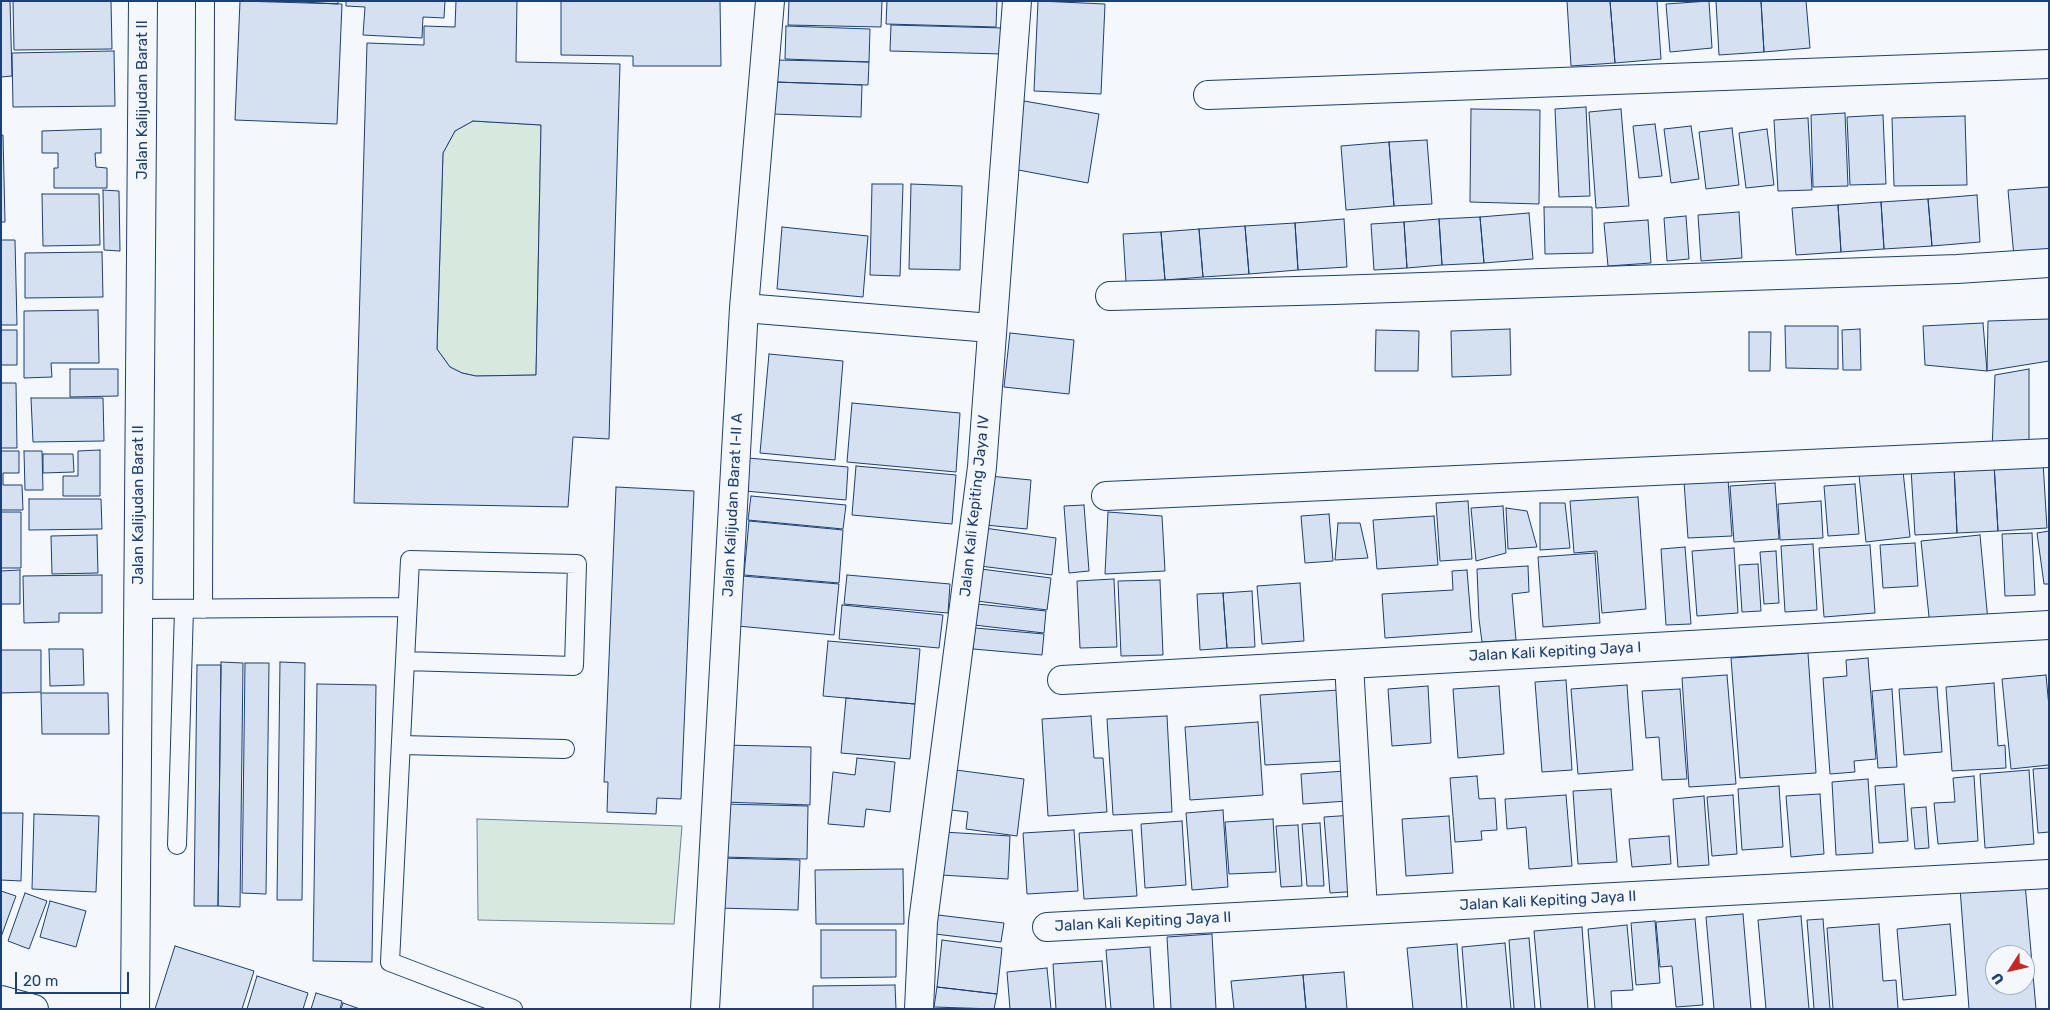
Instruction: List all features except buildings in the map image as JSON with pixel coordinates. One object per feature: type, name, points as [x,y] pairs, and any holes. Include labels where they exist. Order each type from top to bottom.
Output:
[{"type":"street","name":"Jalan Kalijudan Barat II","points":[[135,1009],[143,1]]},
{"type":"street","name":"Jalan Kalijudan Barat I-II A","points":[[705,1009],[744,308],[770,1]]},
{"type":"street","name":"Jalan Kali Kepiting Jaya IV","points":[[919,1009],[923,922],[982,467],[1017,1]]},
{"type":"street","points":[[1208,95],[2049,64]]},
{"type":"street","points":[[1110,296],[1344,290],[1937,269],[2049,263]]},
{"type":"street","points":[[744,308],[991,328]]},
{"type":"street","points":[[1106,496],[2049,453]]},
{"type":"street","name":"Jalan Kali Kepiting Jaya I","points":[[1062,680],[2049,625]]},
{"type":"street","points":[[1349,664],[1363,910]]},
{"type":"street","name":"Jalan Kali Kepiting Jaya II","points":[[1047,927],[2049,874]]},
{"type":"street","points":[[1,1000],[34,1009]]},
{"type":"lane","points":[[203,609],[205,1]]},
{"type":"lane","points":[[405,661],[574,666],[577,564],[410,560],[406,607],[390,962],[513,1009]]},
{"type":"lane","points":[[138,609],[406,607]]},
{"type":"lane","points":[[177,845],[184,609]]},
{"type":"lane","points":[[401,745],[565,749]]},
{"type":"shaded area","points":[[473,121],[541,125],[536,375],[476,376],[462,373],[450,367],[437,349],[443,153],[455,131]]},
{"type":"shaded area","points":[[477,819],[682,826],[674,924],[478,920]]}]
